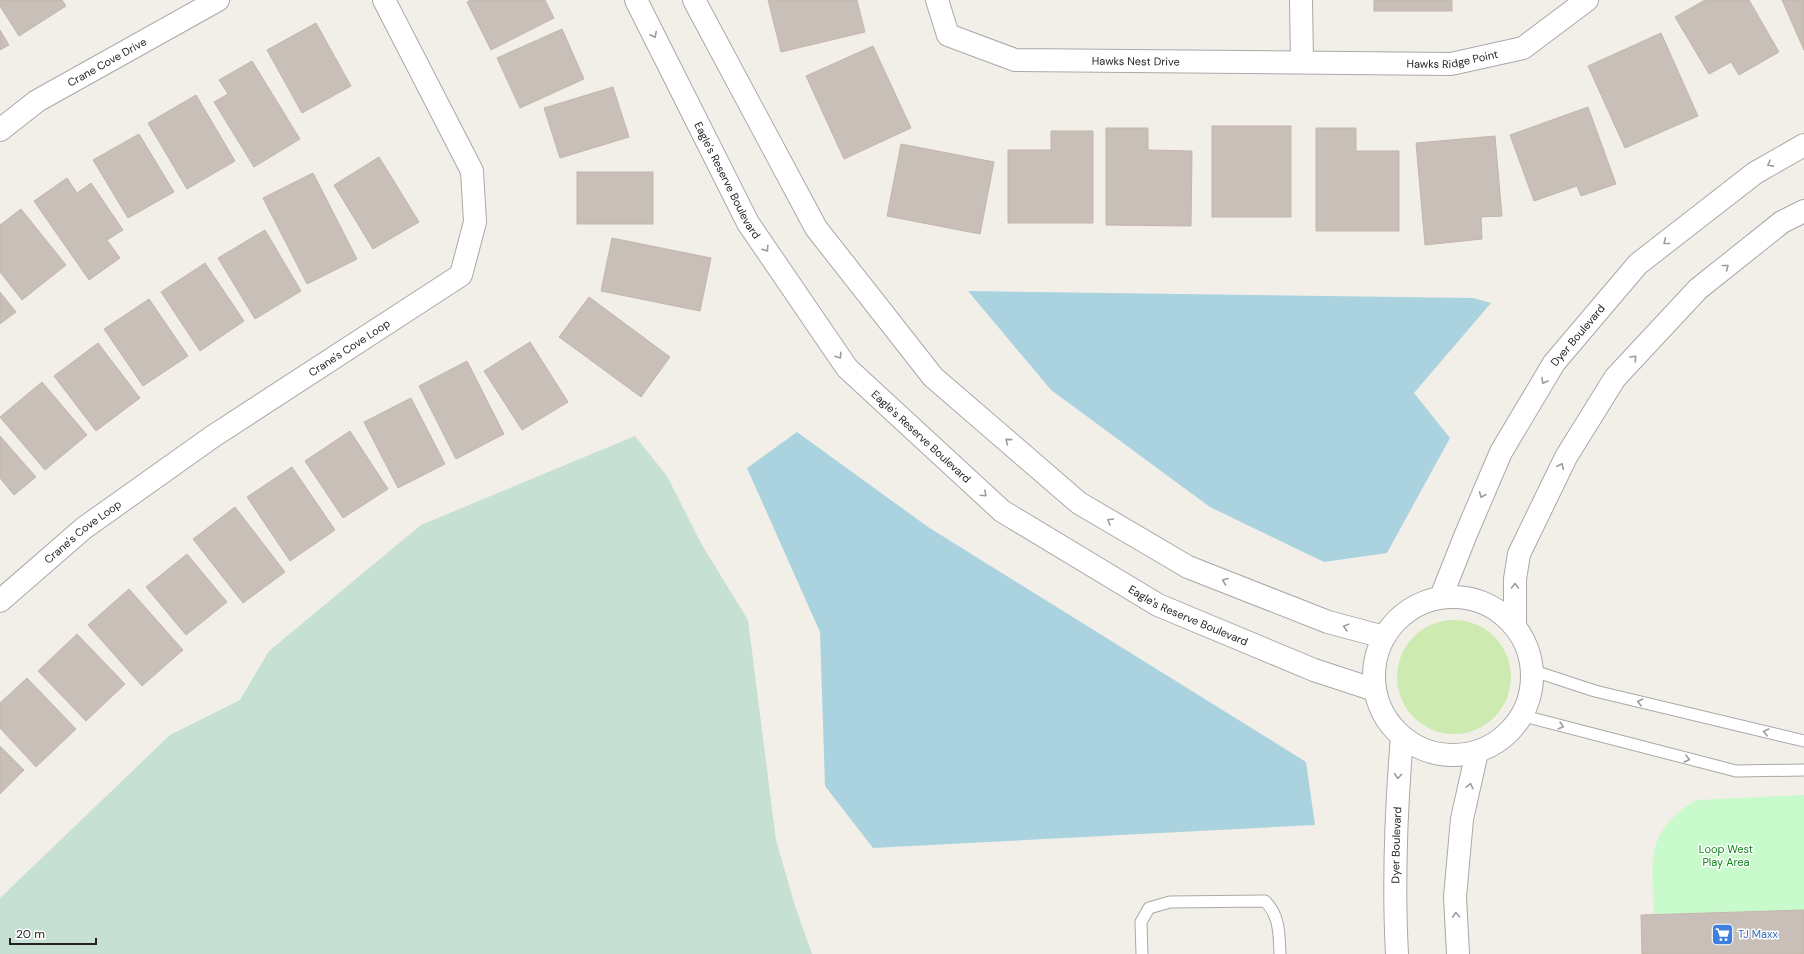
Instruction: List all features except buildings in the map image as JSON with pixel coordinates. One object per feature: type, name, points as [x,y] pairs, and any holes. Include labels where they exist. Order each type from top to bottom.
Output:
[{"type":"street","name":"Crane Cove Drive","points":[[0,130],[37,101],[218,0]]},
{"type":"street","name":"Crane's Cove Loop","points":[[0,601],[84,528],[212,437],[461,275],[474,222],[472,171],[384,0]]},
{"type":"street","name":"Eagle's Reserve Boulevard","points":[[636,0],[748,223],[847,368],[1002,511],[1158,605],[1314,670],[1375,690]]},
{"type":"street","points":[[694,0],[816,228],[933,377],[1079,503],[1188,567],[1328,622],[1384,637]]},
{"type":"street","name":"Hawks Nest Drive","points":[[937,0],[948,35],[1015,60],[1302,62]]},
{"type":"street","points":[[1302,0],[1302,62]]},
{"type":"street","name":"Hawks Ridge Point","points":[[1302,62],[1451,64],[1523,48],[1587,0]]},
{"type":"street","name":"Dyer Boulevard","points":[[1441,597],[1501,452],[1554,363],[1638,264],[1755,173],[1804,146]]},
{"type":"street","points":[[1515,625],[1515,579],[1519,554],[1566,457],[1615,378],[1698,289],[1782,222],[1804,211]]},
{"type":"street","points":[[1441,597],[1468,597],[1494,607],[1515,625],[1528,647],[1534,672],[1524,716],[1504,738],[1477,752],[1451,756],[1425,751],[1402,737],[1384,716],[1375,690],[1374,662],[1384,637],[1399,618],[1418,604],[1441,597]]},
{"type":"street","name":"Dyer Boulevard","points":[[1397,954],[1394,892],[1396,807],[1402,737]]},
{"type":"street","points":[[1458,954],[1455,897],[1461,827],[1477,752]]},
{"type":"lane","points":[[1534,672],[1595,691],[1804,741]]},
{"type":"lane","points":[[1524,716],[1736,771],[1804,770]]},
{"type":"lane","points":[[1142,954],[1141,922],[1149,908],[1170,902],[1265,901],[1273,909],[1279,927],[1280,954]]},
{"type":"green space","points":[[635,436],[667,476],[702,545],[748,620],[776,840],[795,906],[812,954],[0,954],[0,898],[170,735],[240,700],[269,651],[421,525]]},
{"type":"green space","points":[[1454,620],[1465,621],[1476,625],[1494,637],[1506,655],[1510,666],[1510,688],[1506,699],[1494,717],[1476,729],[1465,733],[1454,734],[1443,733],[1432,729],[1414,717],[1402,699],[1398,688],[1397,677],[1398,666],[1402,655],[1414,637],[1432,625],[1443,621]]},
{"type":"green space","name":"Loop West Play Area","points":[[1804,795],[1804,910],[1654,914],[1652,878],[1655,849],[1660,836],[1668,823],[1680,811],[1697,800]]},
{"type":"water","points":[[968,291],[1473,298],[1491,303],[1414,393],[1450,438],[1387,553],[1324,562],[1210,507],[1051,390]]},
{"type":"water","points":[[797,432],[928,527],[1306,762],[1315,825],[873,848],[825,786],[820,632],[747,468]]},
{"type":"place","name":"TJ Maxx","points":[[1723,934]]}]
